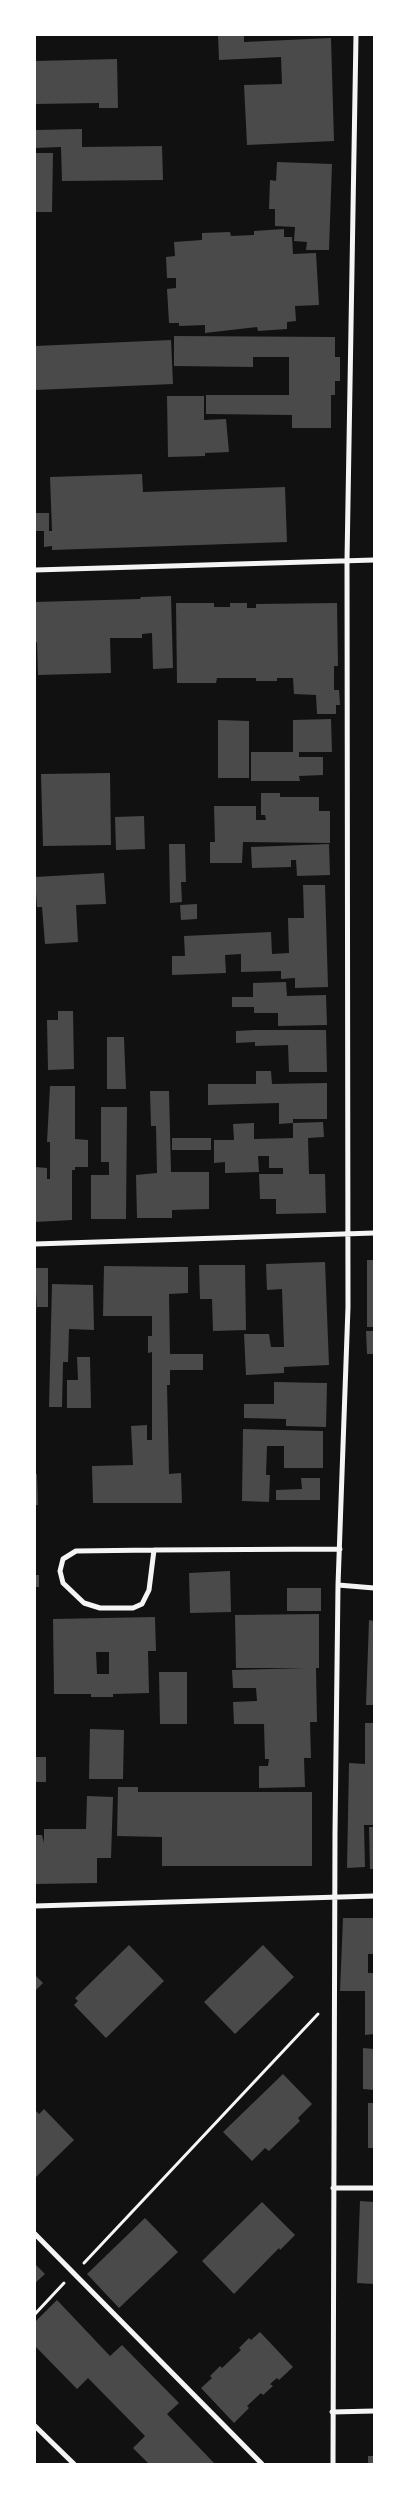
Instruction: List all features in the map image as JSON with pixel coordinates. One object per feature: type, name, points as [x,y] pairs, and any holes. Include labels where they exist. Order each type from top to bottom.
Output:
[{"type":"street","points":[[332,2464],[338,1585],[348,1307],[346,1235],[347,560],[356,35]]},
{"type":"street","points":[[35,570],[374,560]]},
{"type":"street","points":[[35,1244],[374,1234]]},
{"type":"street","points":[[154,1550],[149,1590],[142,1604],[133,1608],[100,1608],[84,1603],[64,1583],[60,1571],[63,1559],[76,1551],[154,1550],[340,1549]]},
{"type":"street","points":[[338,1585],[374,1588]]},
{"type":"street","points":[[35,1906],[374,1896]]},
{"type":"street","points":[[333,2188],[374,2188]]},
{"type":"street","points":[[35,2234],[262,2464]]},
{"type":"street","points":[[332,2412],[374,2411]]},
{"type":"street","points":[[35,2426],[74,2464]]},
{"type":"path","points":[[35,2314],[334,1998]]},
{"type":"building","points":[[218,35],[244,35],[244,42],[331,38],[334,141],[247,145],[244,85],[282,84],[281,57],[219,60]]},
{"type":"building","points":[[117,59],[118,108],[99,108],[99,103],[35,104],[35,61]]},
{"type":"building","points":[[82,129],[82,147],[162,146],[163,180],[62,181],[61,147],[35,148],[35,130]]},
{"type":"building","points":[[35,153],[53,153],[52,212],[35,212]]},
{"type":"building","points":[[277,162],[332,164],[329,250],[306,250],[307,242],[294,241],[295,227],[275,226],[275,209],[269,209],[270,180],[276,181]]},
{"type":"building","points":[[284,229],[284,237],[292,237],[293,254],[316,253],[319,305],[295,306],[296,321],[287,322],[287,329],[258,331],[257,327],[205,333],[205,325],[179,326],[179,323],[169,323],[167,289],[176,288],[176,278],[167,278],[166,257],[175,256],[174,242],[202,240],[202,233],[230,232],[231,236],[254,235],[254,231]]},
{"type":"building","points":[[174,336],[335,337],[335,357],[340,357],[340,381],[335,381],[335,395],[331,395],[331,428],[292,428],[292,415],[206,414],[206,395],[289,395],[289,357],[253,357],[253,367],[174,366]]},
{"type":"building","points":[[171,340],[173,384],[35,390],[35,346]]},
{"type":"building","points":[[167,396],[204,396],[204,420],[226,419],[229,452],[205,453],[205,456],[168,457]]},
{"type":"building","points":[[142,474],[143,492],[285,487],[287,542],[52,550],[52,546],[44,547],[44,531],[35,531],[35,513],[49,513],[49,531],[52,531],[50,477]]},
{"type":"building","points":[[171,596],[173,668],[153,669],[152,633],[142,634],[142,638],[110,638],[111,673],[38,675],[37,642],[35,643],[35,602],[140,599],[141,597]]},
{"type":"building","points":[[176,603],[214,603],[214,607],[230,607],[230,603],[247,603],[247,608],[256,608],[256,604],[337,603],[338,666],[334,666],[334,690],[339,690],[340,705],[336,705],[336,714],[317,714],[316,695],[294,694],[293,678],[277,678],[277,681],[256,681],[256,678],[217,678],[216,683],[177,683]]},
{"type":"building","points":[[331,719],[332,752],[299,752],[299,757],[323,757],[323,775],[299,776],[300,781],[251,781],[251,752],[293,752],[293,720]]},
{"type":"building","points":[[218,720],[249,721],[249,778],[218,778]]},
{"type":"building","points":[[110,773],[111,845],[43,846],[41,774]]},
{"type":"building","points":[[261,793],[280,793],[280,797],[319,797],[319,811],[330,811],[330,843],[243,842],[242,863],[210,863],[210,842],[215,842],[214,806],[256,806],[256,820],[266,820],[265,815],[261,815]]},
{"type":"building","points":[[144,816],[145,849],[116,850],[115,817]]},
{"type":"building","points":[[169,844],[185,844],[186,882],[181,882],[182,902],[170,903]]},
{"type":"building","points":[[329,844],[330,875],[297,876],[296,860],[291,860],[291,867],[252,868],[251,847]]},
{"type":"building","points":[[104,873],[106,904],[76,905],[78,942],[45,944],[42,907],[37,907],[35,877]]},
{"type":"building","points":[[303,885],[325,885],[328,987],[295,988],[295,978],[281,979],[281,971],[241,972],[241,954],[225,955],[226,973],[172,975],[172,956],[185,956],[184,936],[271,932],[272,954],[289,953],[288,918],[304,918]]},
{"type":"building","points":[[197,904],[197,919],[181,920],[180,905]]},
{"type":"building","points":[[286,982],[287,996],[326,995],[327,1025],[278,1026],[278,1013],[254,1013],[254,1007],[232,1007],[232,997],[253,997],[253,983]]},
{"type":"building","points":[[58,1011],[73,1011],[74,1069],[48,1070],[47,1020],[58,1020]]},
{"type":"building","points":[[326,1030],[327,1072],[289,1072],[288,1045],[255,1046],[255,1042],[236,1043],[236,1031]]},
{"type":"building","points":[[107,1037],[124,1037],[126,1089],[107,1089]]},
{"type":"building","points":[[256,1071],[271,1071],[272,1084],[327,1083],[327,1119],[293,1119],[293,1123],[279,1124],[279,1103],[208,1105],[208,1084],[256,1084]]},
{"type":"building","points":[[50,1086],[75,1086],[75,1139],[88,1140],[88,1167],[75,1167],[75,1170],[72,1170],[72,1220],[35,1222],[35,1167],[47,1168],[47,1179],[50,1179],[50,1142],[47,1142]]},
{"type":"building","points":[[150,1091],[169,1091],[171,1172],[209,1172],[209,1209],[172,1210],[172,1218],[137,1218],[136,1175],[157,1173],[156,1126],[151,1126]]},
{"type":"building","points":[[101,1107],[127,1107],[126,1219],[91,1219],[91,1175],[109,1175],[109,1162],[101,1162]]},
{"type":"building","points":[[323,1122],[324,1137],[308,1138],[309,1174],[325,1174],[326,1213],[276,1214],[276,1199],[260,1199],[259,1174],[283,1174],[283,1168],[269,1168],[269,1156],[258,1156],[259,1172],[225,1173],[225,1162],[214,1163],[214,1140],[234,1140],[233,1124],[254,1123],[254,1139],[293,1138],[293,1123]]},
{"type":"building","points":[[172,1138],[211,1138],[211,1150],[172,1150]]},
{"type":"building","points":[[367,1260],[374,1260],[374,1327],[367,1327]]},
{"type":"building","points":[[325,1262],[329,1365],[284,1367],[284,1373],[246,1375],[244,1334],[269,1334],[271,1347],[284,1347],[282,1289],[267,1290],[266,1264]]},
{"type":"building","points":[[199,1265],[245,1265],[246,1330],[213,1331],[212,1299],[200,1299]]},
{"type":"building","points":[[104,1266],[188,1267],[188,1293],[169,1294],[170,1354],[203,1354],[203,1370],[170,1370],[170,1385],[167,1385],[169,1474],[181,1473],[182,1503],[93,1503],[92,1466],[133,1465],[131,1426],[147,1425],[147,1440],[152,1440],[152,1352],[148,1353],[148,1336],[152,1336],[152,1316],[103,1316]]},
{"type":"building","points":[[35,1268],[48,1268],[48,1307],[37,1307],[37,1314]]},
{"type":"building","points":[[52,1284],[93,1285],[94,1330],[69,1329],[68,1362],[63,1362],[62,1407],[49,1407]]},
{"type":"building","points":[[366,1331],[374,1331],[374,1354],[367,1354]]},
{"type":"building","points":[[77,1357],[90,1357],[91,1408],[67,1408],[67,1380],[78,1380]]},
{"type":"building","points":[[274,1382],[327,1383],[326,1427],[286,1426],[286,1419],[244,1418],[244,1404],[274,1404]]},
{"type":"building","points":[[243,1429],[323,1431],[323,1468],[284,1468],[284,1446],[267,1446],[266,1475],[270,1475],[269,1502],[242,1501]]},
{"type":"building","points":[[35,1474],[37,1474],[38,1505],[35,1505]]},
{"type":"building","points":[[301,1478],[320,1478],[320,1500],[276,1500],[276,1490],[302,1489]]},
{"type":"building","points":[[230,1571],[231,1612],[190,1613],[189,1573]]},
{"type":"building","points":[[35,1575],[39,1575],[39,1587],[35,1587]]},
{"type":"building","points":[[287,1588],[321,1588],[321,1611],[287,1611]]},
{"type":"building","points":[[319,1614],[319,1668],[316,1668],[317,1722],[310,1722],[311,1758],[304,1758],[305,1787],[259,1788],[259,1766],[268,1766],[269,1759],[265,1759],[264,1724],[234,1724],[233,1702],[257,1701],[256,1688],[233,1688],[232,1670],[306,1668],[236,1668],[235,1615]]},
{"type":"building","points":[[155,1617],[156,1651],[148,1651],[149,1693],[113,1694],[113,1697],[91,1697],[91,1694],[54,1694],[53,1619]],"holes":[[[96,1652],[109,1652],[109,1674],[97,1674]]]},
{"type":"building","points":[[369,1620],[374,1621],[374,1705],[366,1705]]},
{"type":"building","points":[[159,1672],[187,1672],[187,1724],[160,1724]]},
{"type":"building","points":[[365,1723],[374,1723],[374,1825],[364,1825],[365,1867],[347,1868],[349,1763],[365,1764]]},
{"type":"building","points":[[90,1729],[124,1730],[123,1779],[89,1779]]},
{"type":"building","points":[[35,1757],[46,1757],[46,1782],[35,1782]]},
{"type":"building","points":[[118,1787],[138,1787],[138,1792],[312,1792],[312,1866],[162,1866],[162,1837],[117,1836]]},
{"type":"building","points":[[87,1796],[113,1797],[111,1858],[97,1858],[97,1883],[35,1884],[35,1835],[42,1835],[44,1843],[44,1829],[86,1829]]},
{"type":"building","points":[[369,1827],[374,1827],[374,1869],[370,1869]]},
{"type":"building","points":[[343,1918],[374,1918],[374,1954],[368,1954],[368,1973],[373,1973],[374,2034],[365,2035],[365,1991],[340,1991]]},
{"type":"building","points":[[129,1945],[164,1981],[106,2038],[74,2005],[78,2001],[75,1998]]},
{"type":"building","points":[[263,1945],[294,1977],[235,2034],[204,2002]]},
{"type":"building","points":[[35,1975],[43,1983],[35,1991]]},
{"type":"building","points":[[363,2048],[374,2049],[374,2090],[363,2089]]},
{"type":"building","points":[[283,2074],[312,2104],[298,2118],[300,2121],[269,2151],[265,2148],[252,2161],[223,2132]]},
{"type":"building","points":[[368,2103],[374,2103],[374,2148],[368,2148]]},
{"type":"building","points":[[44,2109],[74,2140],[35,2178],[35,2110],[39,2114]]},
{"type":"building","points":[[360,2201],[374,2202],[374,2284],[357,2283]]},
{"type":"building","points":[[262,2202],[295,2235],[280,2250],[279,2248],[234,2294],[202,2261]]},
{"type":"building","points":[[145,2218],[178,2252],[119,2308],[87,2274]]},
{"type":"building","points":[[35,2264],[45,2274],[35,2283]]},
{"type":"building","points":[[57,2300],[110,2356],[122,2345],[179,2403],[167,2414],[215,2464],[149,2464],[133,2448],[145,2436],[88,2378],[77,2389],[35,2346],[35,2322]]},
{"type":"building","points":[[260,2332],[293,2367],[279,2380],[277,2378],[270,2384],[273,2386],[263,2395],[261,2393],[247,2406],[249,2408],[234,2423],[201,2388],[212,2378],[210,2376],[220,2366],[222,2368],[241,2350],[239,2348],[249,2338],[251,2340]]},
{"type":"building","points":[[368,2456],[374,2456],[374,2464],[368,2464]]}]
